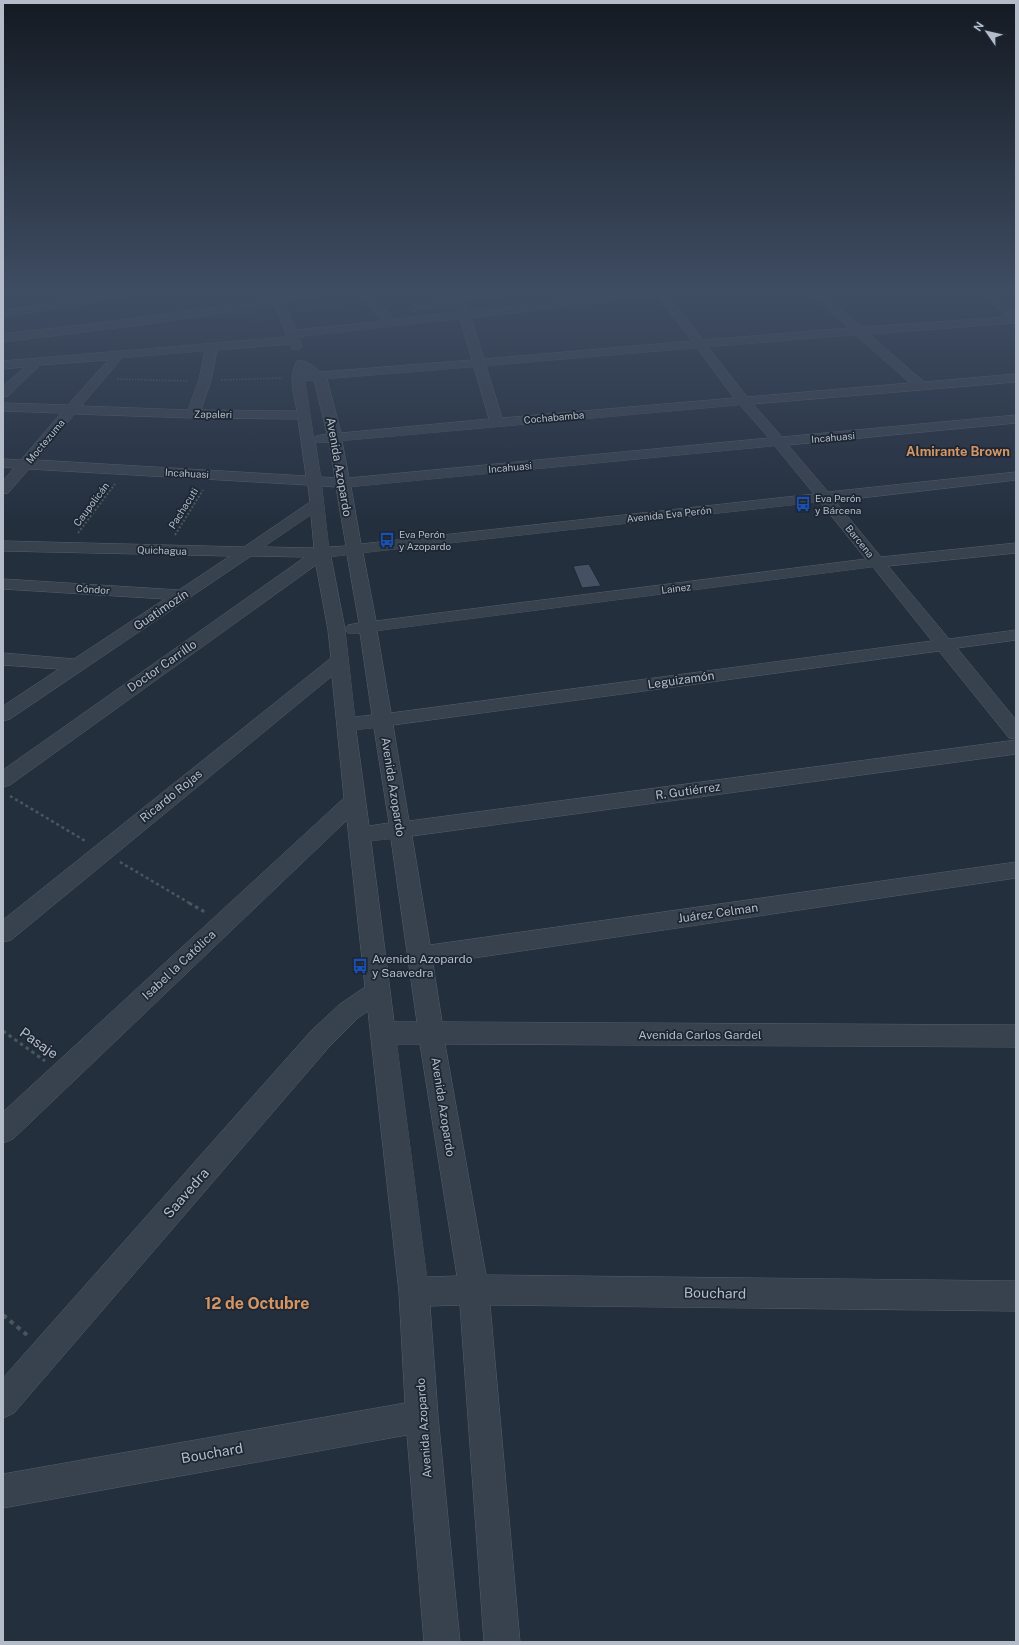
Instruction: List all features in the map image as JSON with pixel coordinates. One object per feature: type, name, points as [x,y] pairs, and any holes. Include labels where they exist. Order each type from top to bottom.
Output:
[{"type":"street","points":[[3,393],[28,370]]},
{"type":"street","name":"Moctezuma","points":[[3,490],[26,465],[105,370]]},
{"type":"street","points":[[193,414],[207,370]]},
{"type":"street","name":"Avenida Azopardo","points":[[300,370],[298,378],[318,504],[322,553],[337,630],[346,725],[414,1292],[422,1416],[442,1642]]},
{"type":"street","points":[[309,370],[320,377]]},
{"type":"street","points":[[298,378],[402,370]]},
{"type":"street","points":[[481,370],[497,422]]},
{"type":"street","name":"Barcena","points":[[719,370],[743,401],[779,442],[1016,733]]},
{"type":"street","points":[[903,370],[920,385]]},
{"type":"street","name":"Avenida Azopardo","points":[[320,377],[335,438],[353,550],[368,627],[431,1034],[474,1290],[502,1642]]},
{"type":"street","name":"Cochabamba","points":[[308,440],[497,422],[1016,378]]},
{"type":"street","name":"Zapaleri","points":[[3,407],[193,414],[304,415]]},
{"type":"street","name":"Incahuasi","points":[[3,463],[314,480],[342,483],[1016,419]]},
{"type":"street","name":"Avenida Eva Perón","points":[[322,553],[823,496],[1016,476]]},
{"type":"street","points":[[318,504],[347,512]]},
{"type":"street","name":"Guatimozín","points":[[3,715],[318,504]]},
{"type":"street","name":"Quichagua","points":[[3,546],[322,553]]},
{"type":"street","name":"Lainez","points":[[337,630],[877,562],[1016,548]]},
{"type":"street","name":"Doctor Carrillo","points":[[3,780],[322,553]]},
{"type":"street","name":"Cóndor","points":[[3,584],[183,595]]},
{"type":"street","name":"Leguizamón","points":[[346,725],[1016,635]]},
{"type":"street","points":[[3,659],[78,665]]},
{"type":"street","name":"Ricardo Rojas","points":[[3,933],[340,660]]},
{"type":"street","name":"R. Gutiérrez","points":[[359,835],[1016,747]]},
{"type":"street","name":"Isabel la Católica","points":[[3,1130],[62,1073],[355,800]]},
{"type":"street","name":"Juárez Celman","points":[[420,956],[1016,870]]},
{"type":"street","name":"Saavedra","points":[[3,1402],[320,1039],[349,1011],[378,991]]},
{"type":"street","name":"Avenida Carlos Gardel","points":[[383,1033],[1016,1036]]},
{"type":"street","name":"Bouchard","points":[[414,1292],[474,1290],[1016,1296]]},
{"type":"street","name":"Bouchard","points":[[3,1490],[422,1416]]},
{"type":"path","name":"Caupolicán","points":[[67,547],[126,470]]},
{"type":"path","name":"Pachacuti","points":[[165,550],[212,474]]},
{"type":"path","name":"Pasaje","points":[[3,1031],[62,1073]]},
{"type":"path","points":[[3,1315],[47,1352]]},
{"type":"building","points":[[589,564],[601,586],[582,588],[573,566]]},
{"type":"place","name":"Eva Perón y Bárcena","points":[[803,504]]},
{"type":"place","name":"Eva Perón y Azopardo","points":[[387,540]]},
{"type":"place","name":"Avenida Azopardo y Saavedra","points":[[360,966]]},
{"type":"district","name":"Almirante Brown","points":[[958,451]]},
{"type":"district","name":"12 de Octubre","points":[[257,1303]]}]
